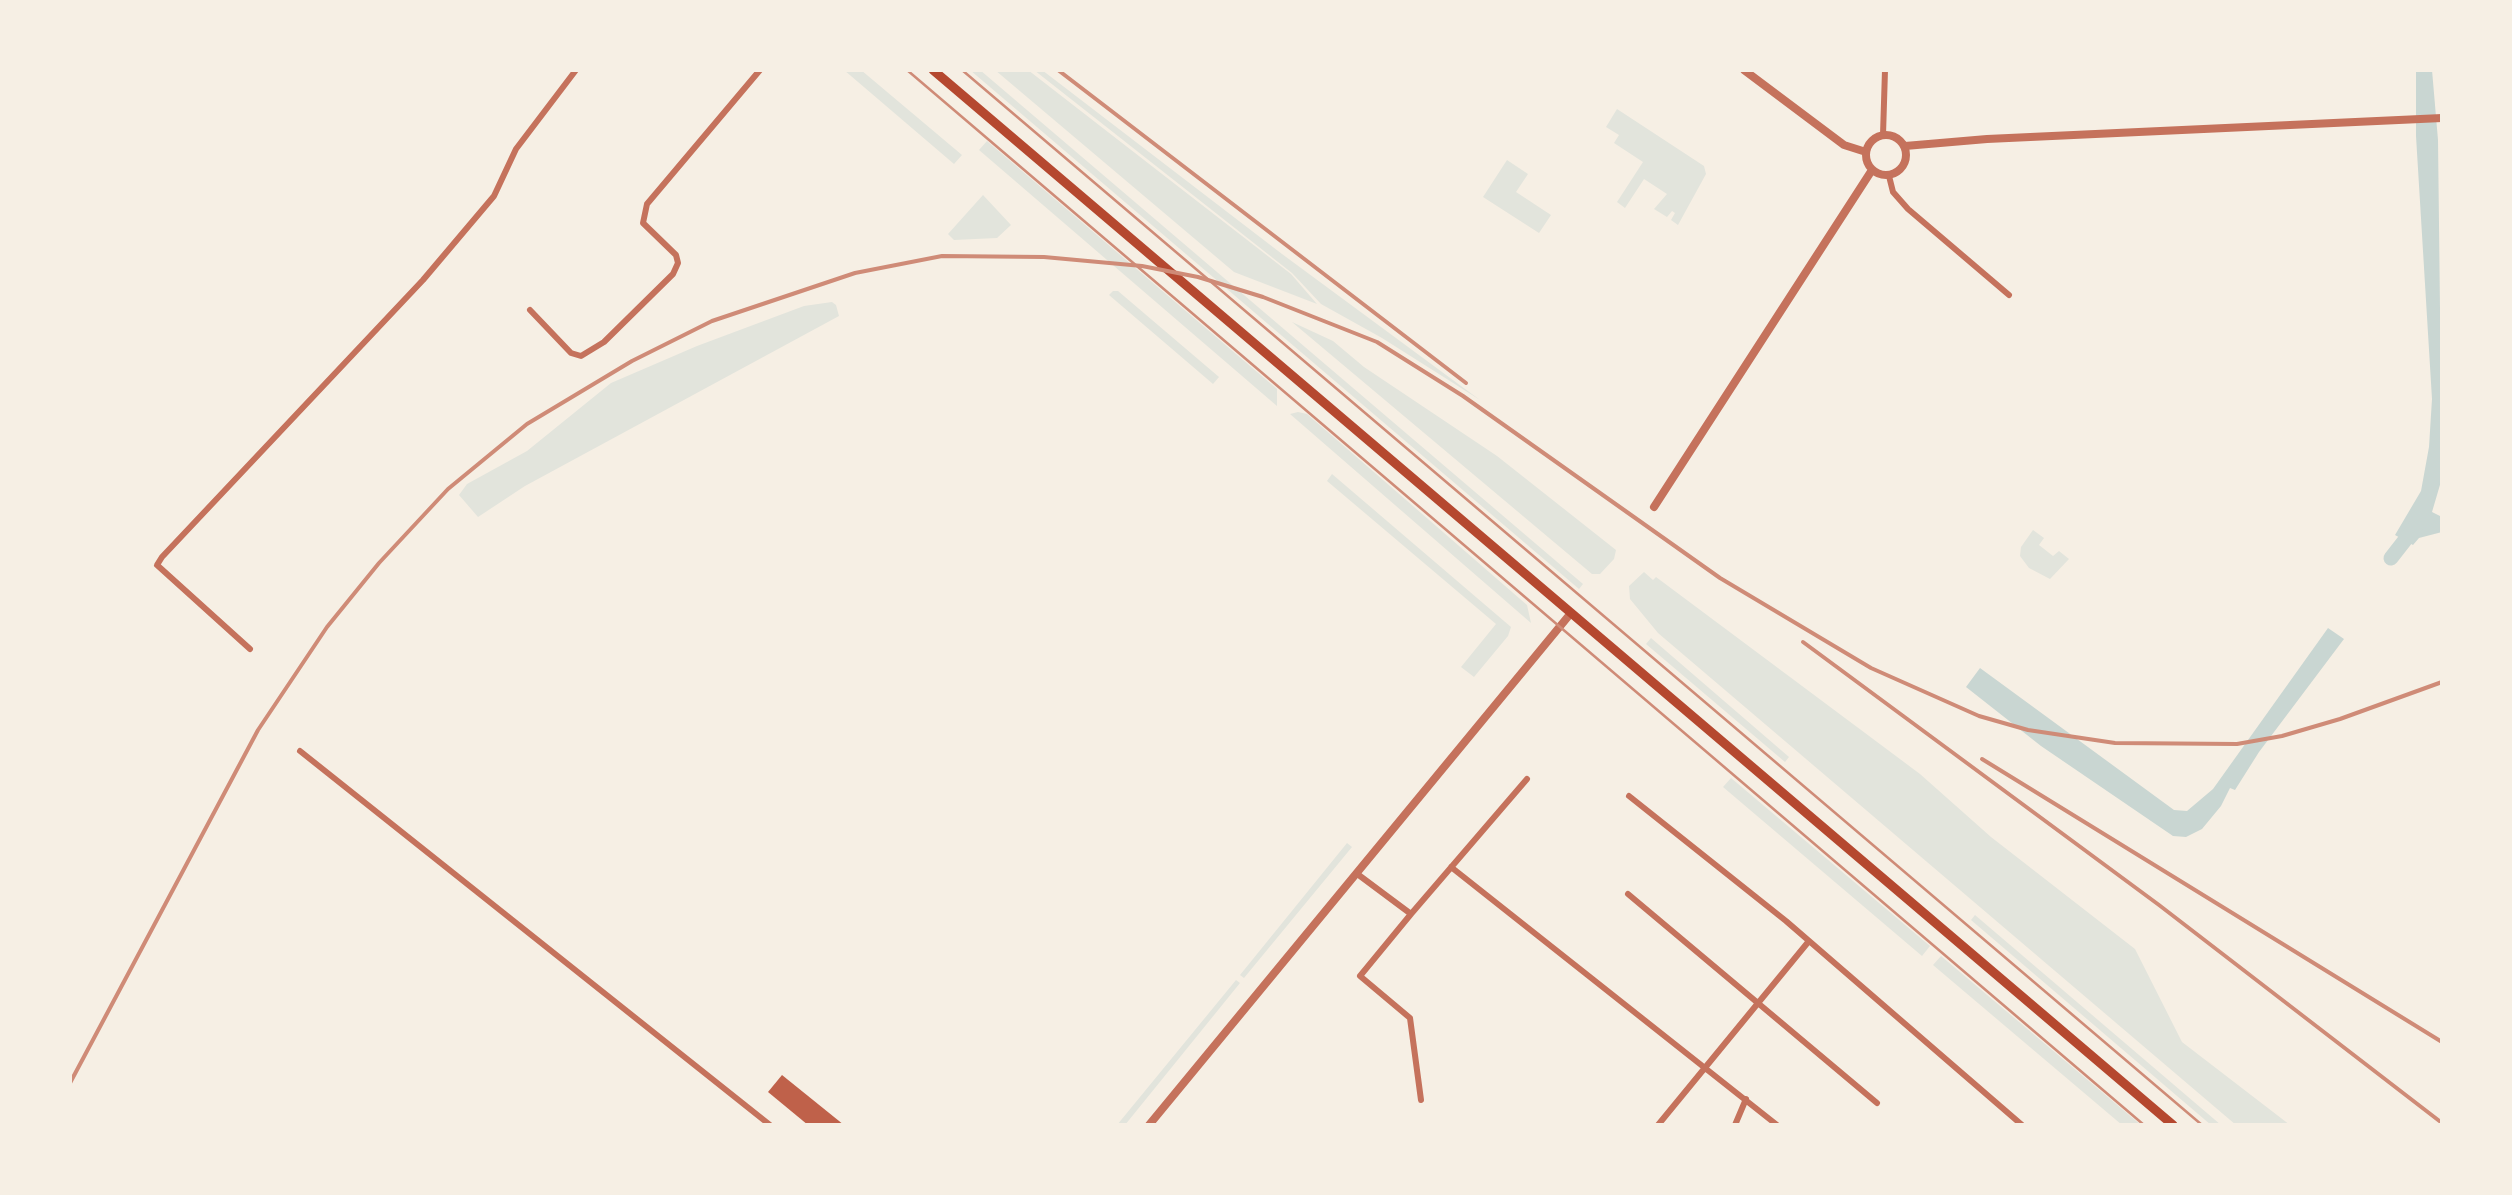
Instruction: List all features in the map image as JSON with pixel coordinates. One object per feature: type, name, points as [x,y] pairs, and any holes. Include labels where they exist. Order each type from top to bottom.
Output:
[{"type":"main road","points":[[934,70],[2172,1125]]},
{"type":"street","points":[[250,649],[157,564],[422,280],[494,196],[516,149],[576,70]]},
{"type":"street","points":[[530,310],[571,353],[581,356],[604,342],[673,274],[678,263],[676,255],[643,223],[648,204],[760,70]]},
{"type":"street","points":[[1744,70],[1844,145],[1866,152]]},
{"type":"street","points":[[1883,135],[1885,70]]},
{"type":"street","points":[[1905,146],[2439,119]]},
{"type":"street","points":[[1872,170],[1866,152],[1872,141],[1883,135],[1896,137],[1905,146],[1904,165],[1889,176]]},
{"type":"street","points":[[1872,170],[1889,176]]},
{"type":"street","points":[[1654,508],[1872,170]]},
{"type":"street","points":[[1889,176],[1893,192],[1908,209],[2010,295]]},
{"type":"street","points":[[1149,1125],[1571,613]]},
{"type":"street","points":[[300,751],[770,1125]]},
{"type":"street","points":[[1422,1100],[1410,1018],[1360,976],[1526,778]]},
{"type":"street","points":[[1629,796],[1809,941],[2022,1125]]},
{"type":"street","points":[[1451,867],[1777,1125]]},
{"type":"street","points":[[1356,872],[1411,914]]},
{"type":"street","points":[[1628,894],[1878,1103]]},
{"type":"street","points":[[1658,1125],[1809,941]]},
{"type":"street","points":[[1735,1125],[1746,1100]]},
{"type":"shaded area","points":[[844,70],[861,70],[962,155],[954,164]]},
{"type":"shaded area","points":[[970,70],[980,70],[1583,584],[1579,589]]},
{"type":"shaded area","points":[[995,70],[1028,70],[1291,274],[1317,304],[1234,272]]},
{"type":"shaded area","points":[[1034,70],[1042,70],[1480,400],[1321,304],[1292,273]]},
{"type":"shaded area","points":[[2416,70],[2432,70],[2438,140],[2442,478],[2432,512],[2442,517],[2442,532],[2419,538],[2413,545],[2395,535],[2421,491],[2432,399],[2416,136]]},
{"type":"shaded area","points":[[1617,109],[1704,166],[1706,174],[1678,225],[1671,220],[1675,213],[1672,211],[1667,217],[1654,209],[1667,194],[1644,179],[1625,208],[1617,202],[1643,162],[1614,143],[1619,135],[1606,127]]},
{"type":"shaded area","points":[[987,141],[1277,389],[1277,406],[979,150]]},
{"type":"shaded area","points":[[1507,160],[1528,174],[1516,192],[1551,215],[1539,233],[1483,197]]},
{"type":"shaded area","points":[[983,195],[1011,225],[997,238],[954,240],[948,234]]},
{"type":"shaded area","points":[[1118,291],[1219,377],[1213,384],[1109,295]]},
{"type":"shaded area","points":[[832,302],[839,316],[525,486],[478,517],[459,495],[467,484],[527,451],[611,383],[804,306]]},
{"type":"shaded area","points":[[1292,322],[1333,341],[1364,367],[1497,456],[1616,550],[1614,559],[1600,574],[1592,574]]},
{"type":"shaded area","points":[[1290,414],[1307,414],[1527,605],[1531,623]]},
{"type":"shaded area","points":[[1332,474],[1511,627],[1474,677],[1461,667],[1496,624],[1327,481]]},
{"type":"shaded area","points":[[2033,530],[2044,538],[2039,545],[2053,556],[2059,551],[2069,559],[2050,579],[2029,568],[2020,556],[2021,547]]},
{"type":"shaded area","points":[[1644,572],[1653,580],[1656,577],[1920,774],[1991,837],[2135,949],[2182,1042],[2290,1125],[2236,1125],[1658,633],[1630,599],[1629,586]]},
{"type":"shaded area","points":[[2328,628],[2344,639],[2235,790],[2230,788],[2202,829],[2186,837],[2173,836],[2041,746],[1966,687],[1980,668],[2174,810],[2187,811],[2213,789]]},
{"type":"shaded area","points":[[1651,638],[1789,757],[1785,762],[1646,644]]},
{"type":"shaded area","points":[[1731,778],[1930,946],[1922,956],[1723,787]]},
{"type":"shaded area","points":[[1347,843],[1352,847],[1244,978],[1240,975]]},
{"type":"shaded area","points":[[1975,915],[2221,1125],[2211,1125],[1971,920]]},
{"type":"shaded area","points":[[1941,956],[2141,1125],[2122,1125],[1933,965]]},
{"type":"shaded area","points":[[1236,980],[1240,983],[1125,1125],[1117,1125]]},
{"type":"building","points":[[782,1075],[844,1125],[808,1125],[768,1092]]},
{"type":"waterway","points":[[2391,558],[2416,526]]},
{"type":"tram line","points":[[907,70],[2144,1125]]},
{"type":"tram line","points":[[962,70],[2202,1125]]},
{"type":"railway","points":[[1058,70],[1466,383]]},
{"type":"railway","points":[[70,1083],[258,730],[327,627],[379,563],[448,489],[527,424],[632,361],[712,321],[855,273],[942,256],[1044,257],[1142,266],[1198,277],[1263,297],[1377,342],[1463,396],[1720,578],[1871,668],[1979,716],[2028,730],[2115,743],[2237,744],[2340,719],[2442,682]]},
{"type":"railway","points":[[1803,642],[2159,905],[2442,1123]]},
{"type":"railway","points":[[1982,759],[2442,1042]]}]
